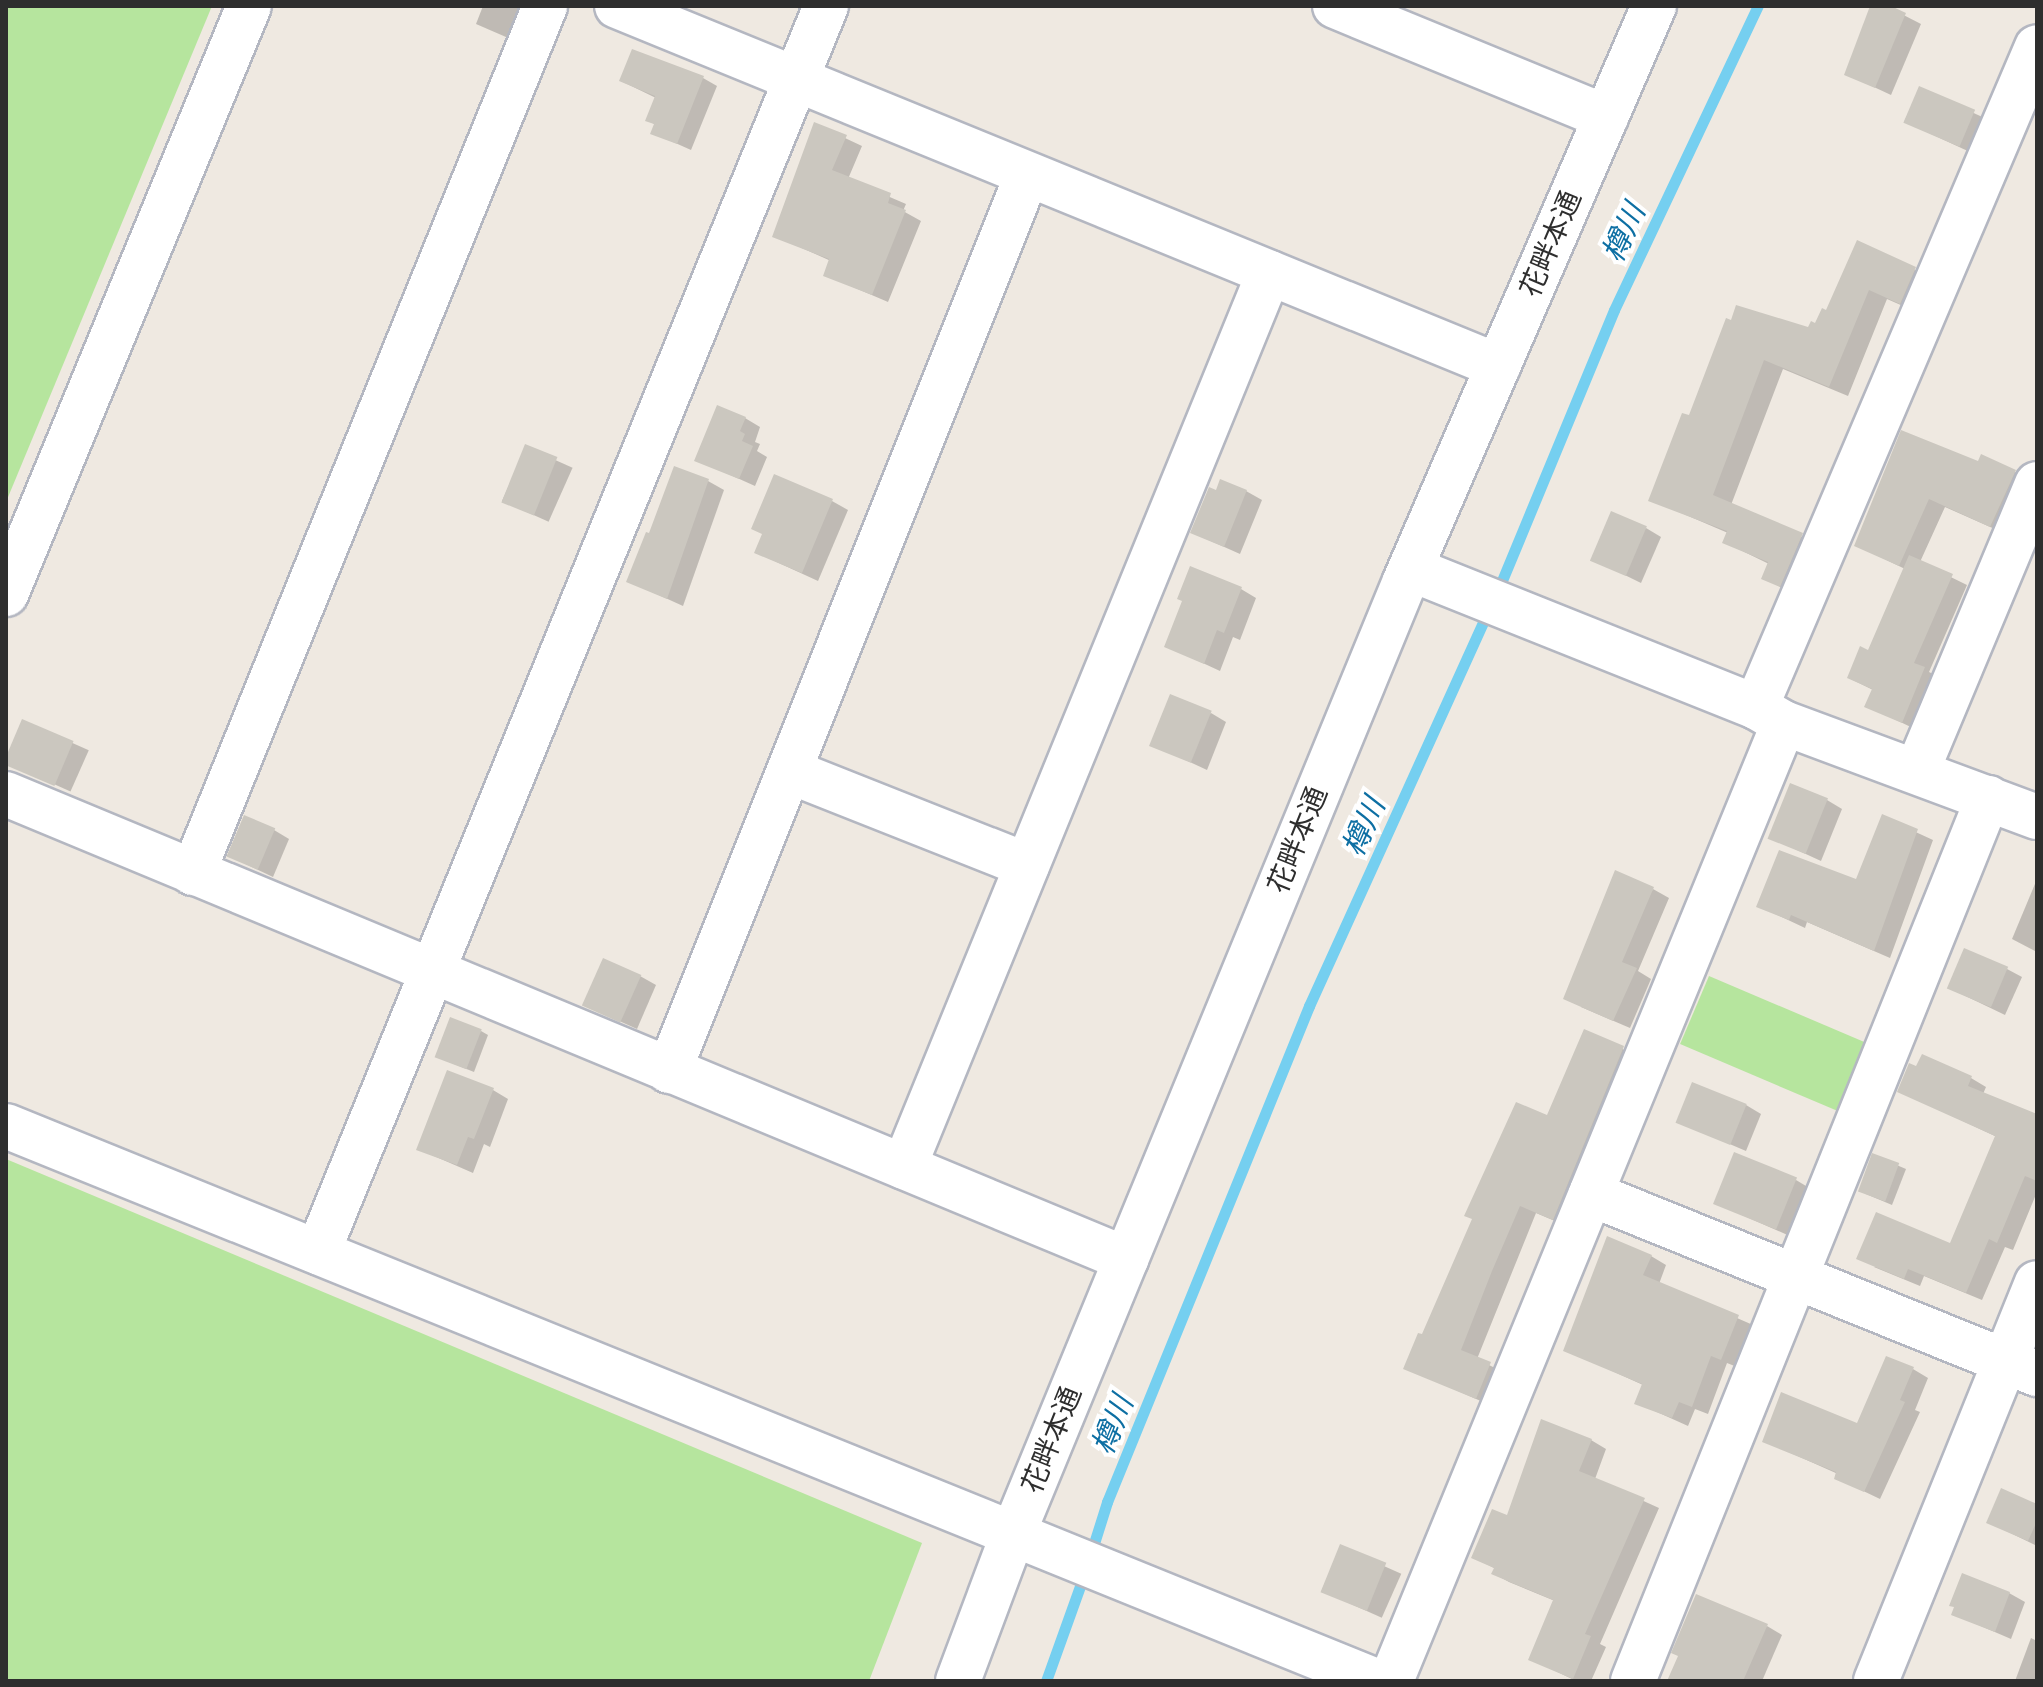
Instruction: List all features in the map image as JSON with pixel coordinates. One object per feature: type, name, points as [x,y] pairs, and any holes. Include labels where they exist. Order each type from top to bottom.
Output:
[{"type":"street","points":[[6,594],[249,6]]},
{"type":"street","points":[[193,873],[545,6]]},
{"type":"street","points":[[617,6],[1498,366]]},
{"type":"street","points":[[318,1252],[826,6]]},
{"type":"street","points":[[1335,6],[1606,117]]},
{"type":"street","name":"花畔本通","points":[[958,1681],[1013,1534],[1411,569],[1654,6]]},
{"type":"street","points":[[1391,1681],[1591,1194],[1770,715],[2037,47]]},
{"type":"street","points":[[669,1071],[1027,175]]},
{"type":"street","points":[[904,1167],[1269,273]]},
{"type":"street","points":[[1917,771],[2037,484]]},
{"type":"street","points":[[1411,569],[1770,715],[2037,817]]},
{"type":"street","points":[[789,771],[1027,865]]},
{"type":"street","points":[[6,794],[1126,1259]]},
{"type":"street","points":[[1633,1681],[1988,798]]},
{"type":"street","points":[[6,1126],[1376,1681]]},
{"type":"street","points":[[1591,1194],[2021,1368]]},
{"type":"street","points":[[1876,1681],[2021,1368],[2037,1283]]},
{"type":"green space","points":[[6,6],[212,6],[6,502]]},
{"type":"green space","points":[[1709,976],[1865,1042],[1837,1111],[1680,1044]]},
{"type":"green space","points":[[6,1159],[922,1543],[869,1681],[6,1681]]},
{"type":"building","points":[[1870,6],[1891,6],[1906,13],[1875,88],[1844,75]]},
{"type":"building","points":[[632,49],[704,76],[677,144],[650,134],[654,124],[645,121],[655,96],[619,81]]},
{"type":"building","points":[[1919,86],[1975,110],[1960,147],[1903,123]]},
{"type":"building","points":[[814,122],[847,135],[832,170],[891,193],[888,203],[906,210],[872,295],[823,276],[829,259],[772,237]]},
{"type":"building","points":[[1857,240],[1916,267],[1900,304],[1869,290],[1829,387],[1764,360],[1713,495],[1803,533],[1780,587],[1761,579],[1768,562],[1722,543],[1727,531],[1648,501],[1682,413],[1689,415],[1726,318],[1731,320],[1736,305],[1808,327],[1811,321],[1815,323],[1822,308],[1826,310]]},
{"type":"building","points":[[717,405],[746,417],[740,431],[745,434],[742,441],[753,446],[739,479],[694,461]]},
{"type":"building","points":[[1901,430],[1978,461],[1981,454],[2016,470],[1990,527],[1929,499],[1899,566],[1854,546]]},
{"type":"building","points":[[525,444],[557,457],[534,516],[501,502]]},
{"type":"building","points":[[674,466],[709,479],[667,599],[626,582],[646,532],[649,533]]},
{"type":"building","points":[[774,474],[833,499],[802,573],[754,553],[762,534],[751,529]]},
{"type":"building","points":[[1220,479],[1247,490],[1224,547],[1190,533],[1209,487],[1216,490]]},
{"type":"building","points":[[1611,511],[1647,526],[1626,576],[1590,561]]},
{"type":"building","points":[[1909,555],[1953,574],[1914,663],[1925,667],[1902,723],[1864,707],[1872,689],[1847,678],[1860,646],[1868,650]]},
{"type":"building","points":[[1190,566],[1242,587],[1224,633],[1217,630],[1204,664],[1164,647],[1182,601],[1177,599]]},
{"type":"building","points":[[1170,694],[1212,711],[1191,763],[1149,746]]},
{"type":"building","points":[[22,719],[74,741],[54,786],[6,765],[6,757]]},
{"type":"building","points":[[1790,783],[1828,798],[1806,854],[1768,839]]},
{"type":"building","points":[[1882,814],[1918,829],[1874,951],[1791,915],[1789,920],[1756,907],[1779,850],[1856,879]]},
{"type":"building","points":[[244,815],[275,828],[258,870],[226,856]]},
{"type":"building","points":[[1615,870],[1654,887],[1622,962],[1637,968],[1613,1021],[1563,999]]},
{"type":"building","points":[[1964,948],[2008,967],[1991,1007],[1947,989]]},
{"type":"building","points":[[603,958],[641,975],[620,1023],[582,1006]]},
{"type":"building","points":[[450,1017],[482,1029],[466,1069],[435,1057]]},
{"type":"building","points":[[1584,1029],[1624,1046],[1553,1220],[1520,1206],[1492,1271],[1461,1350],[1491,1362],[1476,1399],[1403,1369],[1418,1333],[1422,1334],[1472,1219],[1464,1216],[1516,1102],[1547,1115]]},
{"type":"building","points":[[1922,1054],[1972,1076],[1968,1086],[2037,1114],[2037,1181],[2025,1176],[1997,1243],[1989,1239],[1966,1293],[1908,1269],[1904,1279],[1856,1259],[1876,1212],[1950,1243],[1995,1136],[1897,1092],[1909,1063],[1916,1066]]},
{"type":"building","points":[[447,1070],[494,1088],[474,1139],[468,1137],[457,1165],[416,1150]]},
{"type":"building","points":[[1692,1082],[1747,1104],[1730,1145],[1676,1123]]},
{"type":"building","points":[[1734,1152],[1797,1177],[1776,1229],[1713,1204]]},
{"type":"building","points":[[1872,1153],[1899,1163],[1885,1201],[1858,1192]]},
{"type":"building","points":[[1607,1236],[1652,1255],[1643,1275],[1739,1315],[1721,1360],[1711,1356],[1692,1407],[1679,1402],[1672,1418],[1634,1404],[1642,1384],[1563,1351]]},
{"type":"building","points":[[1886,1356],[1914,1367],[1900,1400],[1905,1402],[1864,1492],[1834,1479],[1836,1472],[1762,1442],[1781,1392],[1857,1423]]},
{"type":"building","points":[[1541,1419],[1592,1439],[1579,1471],[1645,1498],[1585,1634],[1591,1636],[1573,1679],[1528,1660],[1553,1600],[1491,1574],[1494,1568],[1471,1558],[1492,1509],[1507,1515]]},
{"type":"building","points":[[2001,1488],[2037,1504],[2037,1521],[2028,1541],[1986,1523]]},
{"type":"building","points":[[1340,1544],[1386,1563],[1367,1611],[1321,1592]]},
{"type":"building","points":[[1962,1573],[2010,1592],[1995,1632],[1951,1615],[1954,1607],[1949,1606]]},
{"type":"building","points":[[1696,1594],[1768,1624],[1743,1681],[1667,1681],[1678,1656],[1671,1653]]},
{"type":"waterway","name":"樽川","points":[[1496,595],[1614,310],[1758,6]]},
{"type":"waterway","name":"樽川","points":[[1090,1556],[1107,1502],[1309,1006],[1489,610]]},
{"type":"waterway","name":"樽川","points":[[1046,1681],[1085,1572]]}]
